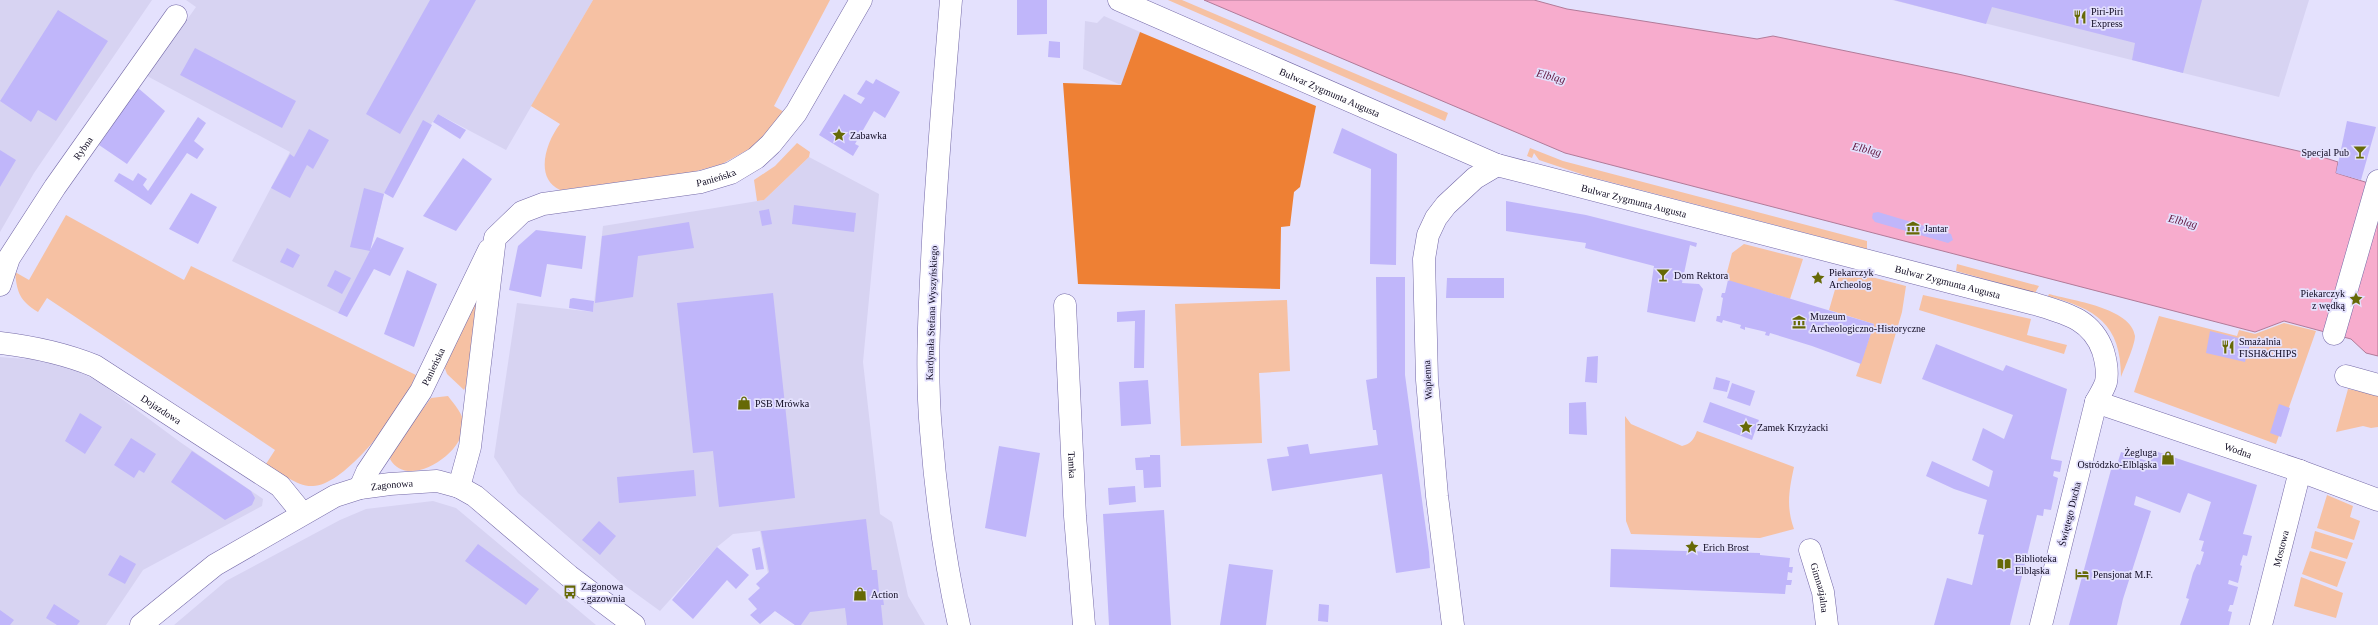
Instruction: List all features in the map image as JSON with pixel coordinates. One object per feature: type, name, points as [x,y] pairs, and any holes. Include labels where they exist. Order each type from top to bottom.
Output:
[{"type":"street","name":"Panieńska","points":[[360,488],[367,472],[421,391],[480,266],[495,238],[522,212],[543,204],[701,182],[731,173],[756,158],[784,129],[796,113],[861,0]]},
{"type":"street","name":"Kardynała Stefana Wyszyńskiego","points":[[951,0],[935,205],[928,327],[931,431],[936,486],[959,625]]},
{"type":"street","name":"Bulwar Zygmunta Augusta","points":[[1119,0],[1497,165],[1998,295],[2071,316],[2095,332],[2106,361],[2106,382],[2096,402]]},
{"type":"street","name":"Rybna","points":[[0,285],[9,258],[55,187],[176,16]]},
{"type":"street","name":"Wapienna","points":[[1453,625],[1437,496],[1426,380],[1424,259],[1428,235],[1436,218],[1446,205],[1475,178],[1497,165]]},
{"type":"street","points":[[2334,334],[2377,183]]},
{"type":"street","points":[[459,487],[470,447],[495,238]]},
{"type":"street","name":"Tamka","points":[[1065,305],[1075,516],[1084,625]]},
{"type":"street","name":"Dojazdowa","points":[[0,343],[34,347],[68,355],[95,366],[280,486],[302,513]]},
{"type":"street","points":[[2346,376],[2378,385]]},
{"type":"street","name":"Wodna","points":[[2096,402],[2300,471],[2378,500]]},
{"type":"street","name":"Świętego Ducha","points":[[2041,625],[2096,402]]},
{"type":"street","name":"Mostowa","points":[[2260,625],[2300,471]]},
{"type":"street","name":"Zagonowa","points":[[141,625],[215,565],[302,513],[334,496],[360,488],[390,484],[437,481],[459,487],[475,496],[569,576],[634,625]]},
{"type":"street","name":"Gimnazjalna","points":[[1810,550],[1823,592],[1827,625]]},
{"type":"shaded area","points":[[0,0],[152,0],[34,173],[0,232]]},
{"type":"shaded area","points":[[186,0],[593,0],[506,150],[438,114],[384,193],[369,255],[338,313],[232,261],[290,152],[147,76],[196,7]]},
{"type":"shaded area","points":[[593,0],[830,0],[774,106],[784,112],[770,131],[751,148],[722,164],[693,172],[560,190],[552,184],[547,177],[545,159],[550,140],[560,124],[531,106]]},
{"type":"shaded area","points":[[1168,0],[1182,0],[1448,113],[1445,121]]},
{"type":"shaded area","points":[[1892,0],[2309,0],[2279,97]]},
{"type":"shaded area","points":[[1104,16],[1140,32],[1121,85],[1083,69],[1085,21],[1097,23]]},
{"type":"shaded area","points":[[1140,32],[1316,106],[1300,187],[1294,192],[1290,226],[1281,227],[1280,289],[1078,284],[1063,83],[1121,85]]},
{"type":"shaded area","points":[[797,143],[810,152],[809,157],[764,200],[757,201],[754,180],[775,166]]},
{"type":"shaded area","points":[[1530,148],[1563,161],[1867,241],[1867,249],[1587,176],[1539,160],[1534,153],[1532,158],[1527,156]]},
{"type":"shaded area","points":[[809,157],[879,194],[863,362],[880,514],[892,522],[908,596],[925,625],[795,625],[775,611],[760,531],[733,534],[717,547],[660,611],[620,582],[518,493],[494,457],[517,303],[593,312],[603,226],[764,200]]},
{"type":"shaded area","points":[[66,215],[184,280],[191,266],[416,375],[406,397],[377,438],[351,465],[337,476],[325,483],[313,486],[307,486],[295,482],[266,464],[275,450],[47,298],[38,312],[23,300],[18,291],[15,272],[29,280]]},
{"type":"shaded area","points":[[1744,244],[1803,259],[1790,299],[1725,280],[1732,253]]},
{"type":"shaded area","points":[[1957,264],[2039,286],[2035,293],[1956,271]]},
{"type":"shaded area","points":[[1841,269],[1906,286],[1902,312],[1881,384],[1856,376],[1874,324],[1829,310]]},
{"type":"shaded area","points":[[2049,294],[2099,307],[2112,312],[2123,318],[2131,326],[2135,340],[2121,377],[2120,359],[2111,332],[2092,313],[2065,301],[2048,296]]},
{"type":"shaded area","points":[[1923,295],[2031,319],[2027,335],[2067,345],[2064,354],[1919,310]]},
{"type":"shaded area","points":[[477,298],[466,386],[464,390],[447,374],[444,366]]},
{"type":"shaded area","points":[[1287,300],[1290,371],[1259,373],[1262,443],[1181,446],[1175,304]]},
{"type":"shaded area","points":[[2159,316],[2237,336],[2239,330],[2255,334],[2284,323],[2316,331],[2276,444],[2134,392]]},
{"type":"shaded area","points":[[0,357],[39,360],[72,368],[99,382],[180,442],[263,499],[262,506],[143,570],[106,625],[0,625]]},
{"type":"shaded area","points":[[2348,389],[2378,395],[2378,427],[2371,428],[2363,426],[2336,432]]},
{"type":"shaded area","points":[[448,396],[464,421],[461,436],[454,447],[445,457],[433,465],[421,470],[409,471],[398,468],[390,459],[395,446],[431,398]]},
{"type":"shaded area","points":[[1625,416],[1631,424],[1682,446],[1692,441],[1697,431],[1794,467],[1789,506],[1791,521],[1794,529],[1760,538],[1631,534],[1626,521]]},
{"type":"shaded area","points":[[2327,495],[2353,506],[2350,517],[2360,521],[2354,540],[2317,528]]},
{"type":"shaded area","points":[[433,501],[456,508],[596,625],[174,625],[226,581],[340,520],[366,509]]},
{"type":"shaded area","points":[[2315,531],[2353,543],[2347,559],[2311,548]]},
{"type":"shaded area","points":[[2310,551],[2346,562],[2337,587],[2302,574]]},
{"type":"shaded area","points":[[2301,577],[2343,593],[2336,618],[2294,606]]},
{"type":"water","name":"Elbląg","points":[[1204,0],[1534,0],[1567,9],[1757,39],[1773,36],[1958,74],[2316,155],[2338,162],[2336,173],[2378,186],[2378,356],[2366,353],[2351,339],[2284,321],[2255,332],[1565,153]]},
{"type":"building","points":[[430,0],[476,0],[400,134],[366,114]]},
{"type":"building","points":[[1017,0],[1047,0],[1047,34],[1017,35]]},
{"type":"building","points":[[1894,0],[2202,0],[2183,73],[2132,60],[2135,43],[1992,7],[1986,24]]},
{"type":"building","points":[[58,10],[108,41],[56,121],[38,110],[31,122],[0,101]]},
{"type":"building","points":[[1049,41],[1060,42],[1060,58],[1048,57]]},
{"type":"building","points":[[195,48],[296,101],[282,128],[180,75]]},
{"type":"building","points":[[876,79],[900,92],[885,118],[874,111],[855,144],[859,146],[853,156],[819,135],[844,94],[861,104],[865,98],[857,94],[866,80],[873,84]]},
{"type":"building","points":[[138,88],[165,111],[127,164],[99,145]]},
{"type":"building","points":[[438,114],[466,130],[460,139],[433,122]]},
{"type":"building","points":[[198,117],[206,123],[194,141],[204,149],[197,159],[187,153],[151,205],[114,181],[119,173],[133,181],[138,173],[147,179],[143,185],[148,191]]},
{"type":"building","points":[[423,120],[432,125],[393,198],[384,193]]},
{"type":"building","points":[[2347,121],[2376,127],[2361,180],[2336,173]]},
{"type":"building","points":[[1342,128],[1397,154],[1396,265],[1370,264],[1371,169],[1333,153]]},
{"type":"building","points":[[309,129],[329,140],[313,169],[307,165],[290,198],[271,188],[290,154],[294,157]]},
{"type":"building","points":[[0,150],[16,160],[0,187]]},
{"type":"building","points":[[463,158],[492,179],[456,231],[423,216]]},
{"type":"building","points":[[364,188],[384,194],[370,251],[350,247]]},
{"type":"building","points":[[191,193],[217,207],[198,244],[169,229]]},
{"type":"building","points":[[1506,201],[1586,215],[1697,243],[1696,247],[1690,245],[1682,283],[1699,284],[1703,289],[1695,322],[1647,312],[1654,266],[1585,248],[1586,243],[1506,231]]},
{"type":"building","points":[[794,205],[856,213],[854,232],[792,224]]},
{"type":"building","points":[[769,209],[772,224],[762,226],[759,211]]},
{"type":"building","name":"Jantar","points":[[1878,212],[1951,234],[1953,240],[1948,243],[1875,222],[1872,218],[1873,213]]},
{"type":"building","points":[[689,222],[694,248],[638,256],[633,297],[595,303],[602,236]]},
{"type":"building","points":[[536,230],[586,236],[582,269],[547,264],[541,297],[509,290],[518,246]]},
{"type":"building","points":[[377,237],[404,248],[390,276],[374,269],[347,317],[338,313]]},
{"type":"building","points":[[287,248],[300,255],[293,268],[280,262]]},
{"type":"building","points":[[335,270],[351,278],[342,294],[327,286]]},
{"type":"building","points":[[407,270],[437,284],[414,347],[384,334]]},
{"type":"building","points":[[1376,277],[1405,277],[1405,375],[1429,552],[1430,568],[1396,573],[1382,474],[1272,491],[1267,459],[1289,456],[1287,447],[1308,444],[1310,454],[1378,445],[1376,430],[1373,430],[1366,380],[1377,378]]},
{"type":"building","points":[[1447,278],[1504,278],[1504,298],[1446,298]]},
{"type":"building","name":"Muzeum Archeologiczno-Historyczne","points":[[1728,280],[1874,324],[1861,364],[1812,346],[1770,333],[1769,336],[1765,335],[1766,332],[1745,327],[1745,330],[1740,328],[1741,325],[1723,320],[1722,323],[1716,321],[1717,316],[1720,316],[1723,298],[1721,297],[1722,293],[1725,293]]},
{"type":"building","points":[[773,293],[795,498],[719,507],[713,451],[693,453],[677,303]]},
{"type":"building","points":[[573,298],[594,301],[593,312],[569,308],[570,299]]},
{"type":"building","points":[[1145,310],[1144,368],[1134,368],[1135,321],[1117,322],[1117,312]]},
{"type":"building","name":"Smażalnia FISH&CHIPS","points":[[2210,331],[2251,341],[2245,362],[2206,353]]},
{"type":"building","points":[[1936,344],[2003,371],[2006,365],[2067,389],[2051,457],[2051,459],[2062,461],[2060,472],[2054,471],[2053,476],[2058,478],[2051,510],[2044,509],[2043,516],[2037,515],[2010,625],[1934,625],[1947,578],[1972,585],[1984,535],[1978,534],[1987,500],[1954,489],[1926,476],[1932,461],[1989,487],[1993,471],[1972,460],[1983,428],[2004,439],[2013,415],[1922,379]]},
{"type":"building","points":[[1598,356],[1597,383],[1585,382],[1587,357]]},
{"type":"building","points":[[1716,377],[1730,381],[1727,392],[1713,389]]},
{"type":"building","points":[[1148,380],[1151,424],[1121,426],[1119,382]]},
{"type":"building","points":[[1732,383],[1755,391],[1750,406],[1727,398]]},
{"type":"building","points":[[1586,402],[1587,435],[1569,434],[1569,403]]},
{"type":"building","points":[[1710,402],[1759,420],[1752,440],[1703,422]]},
{"type":"building","points":[[2279,404],[2290,408],[2281,437],[2270,433]]},
{"type":"building","points":[[80,413],[102,427],[85,454],[65,441]]},
{"type":"building","points":[[131,438],[156,454],[144,473],[139,470],[134,478],[114,465]]},
{"type":"building","points":[[999,446],[1040,453],[1026,537],[985,528]]},
{"type":"building","points":[[192,451],[251,491],[255,498],[252,505],[225,520],[171,482]]},
{"type":"building","points":[[2155,451],[2257,485],[2243,534],[2252,536],[2247,556],[2243,555],[2238,583],[2229,580],[2228,584],[2238,587],[2233,605],[2230,605],[2228,611],[2232,612],[2229,625],[2180,625],[2189,599],[2186,598],[2193,573],[2197,564],[2200,565],[2204,552],[2201,551],[2204,541],[2199,540],[2211,502],[2188,493],[2180,513],[2136,496],[2134,505],[2151,511],[2123,599],[2117,625],[2069,625],[2112,466],[2116,468],[2121,452],[2150,462]]},
{"type":"building","points":[[1150,455],[1160,455],[1161,487],[1144,488],[1143,470],[1136,470],[1135,458],[1150,457]]},
{"type":"building","points":[[694,470],[696,496],[619,503],[617,477]]},
{"type":"building","points":[[1135,486],[1136,502],[1109,505],[1108,488]]},
{"type":"building","points":[[1164,510],[1171,625],[1109,625],[1103,514]]},
{"type":"building","points":[[866,519],[872,570],[877,570],[879,592],[882,591],[884,605],[881,605],[883,625],[847,625],[845,608],[810,612],[801,625],[795,625],[775,611],[760,624],[750,615],[757,609],[748,599],[760,588],[756,584],[769,572],[761,531]]},
{"type":"building","points":[[599,521],[616,536],[600,555],[582,540]]},
{"type":"building","points":[[478,544],[539,589],[526,605],[465,561]]},
{"type":"building","points":[[717,547],[749,575],[736,589],[727,580],[693,619],[672,600]]},
{"type":"building","points":[[760,547],[764,569],[756,570],[752,549]]},
{"type":"building","points":[[1611,549],[1760,553],[1760,555],[1790,558],[1789,567],[1793,567],[1792,573],[1788,572],[1787,580],[1792,580],[1791,585],[1786,585],[1785,594],[1610,587]]},
{"type":"building","points":[[120,555],[136,564],[125,584],[108,575]]},
{"type":"building","points":[[1229,564],[1273,570],[1266,625],[1220,625]]},
{"type":"building","points":[[54,604],[80,621],[77,625],[57,625],[46,618]]},
{"type":"building","points":[[1319,604],[1329,605],[1328,622],[1318,621]]},
{"type":"building","points":[[0,610],[14,620],[10,625],[0,625]]},
{"type":"place","name":"Piri-Piri Express","points":[[2080,17]]},
{"type":"place","name":"Zabawka","points":[[839,135]]},
{"type":"place","name":"Specjal Pub","points":[[2360,152]]},
{"type":"place","name":"Jantar","points":[[1913,228]]},
{"type":"place","name":"Dom Rektora","points":[[1663,275]]},
{"type":"place","name":"Piekarczyk Archeolog","points":[[1818,278]]},
{"type":"place","name":"Piekarczyk z wędką","points":[[2356,299]]},
{"type":"place","name":"Muzeum Archeologiczno-Historyczne","points":[[1799,322]]},
{"type":"place","name":"Smażalnia FISH&CHIPS","points":[[2228,347]]},
{"type":"place","name":"PSB Mrówka","points":[[744,403]]},
{"type":"place","name":"Zamek Krzyżacki","points":[[1746,427]]},
{"type":"place","name":"Żegluga Ostródzko-Elbląska","points":[[2168,458]]},
{"type":"place","name":"Erich Brost","points":[[1692,547]]},
{"type":"place","name":"Biblioteka Elbląska","points":[[2004,564]]},
{"type":"place","name":"Pensjonat M.F.","points":[[2082,574]]},
{"type":"place","name":"Zagonowa - gazownia","points":[[570,592]]},
{"type":"place","name":"Action","points":[[860,594]]}]
